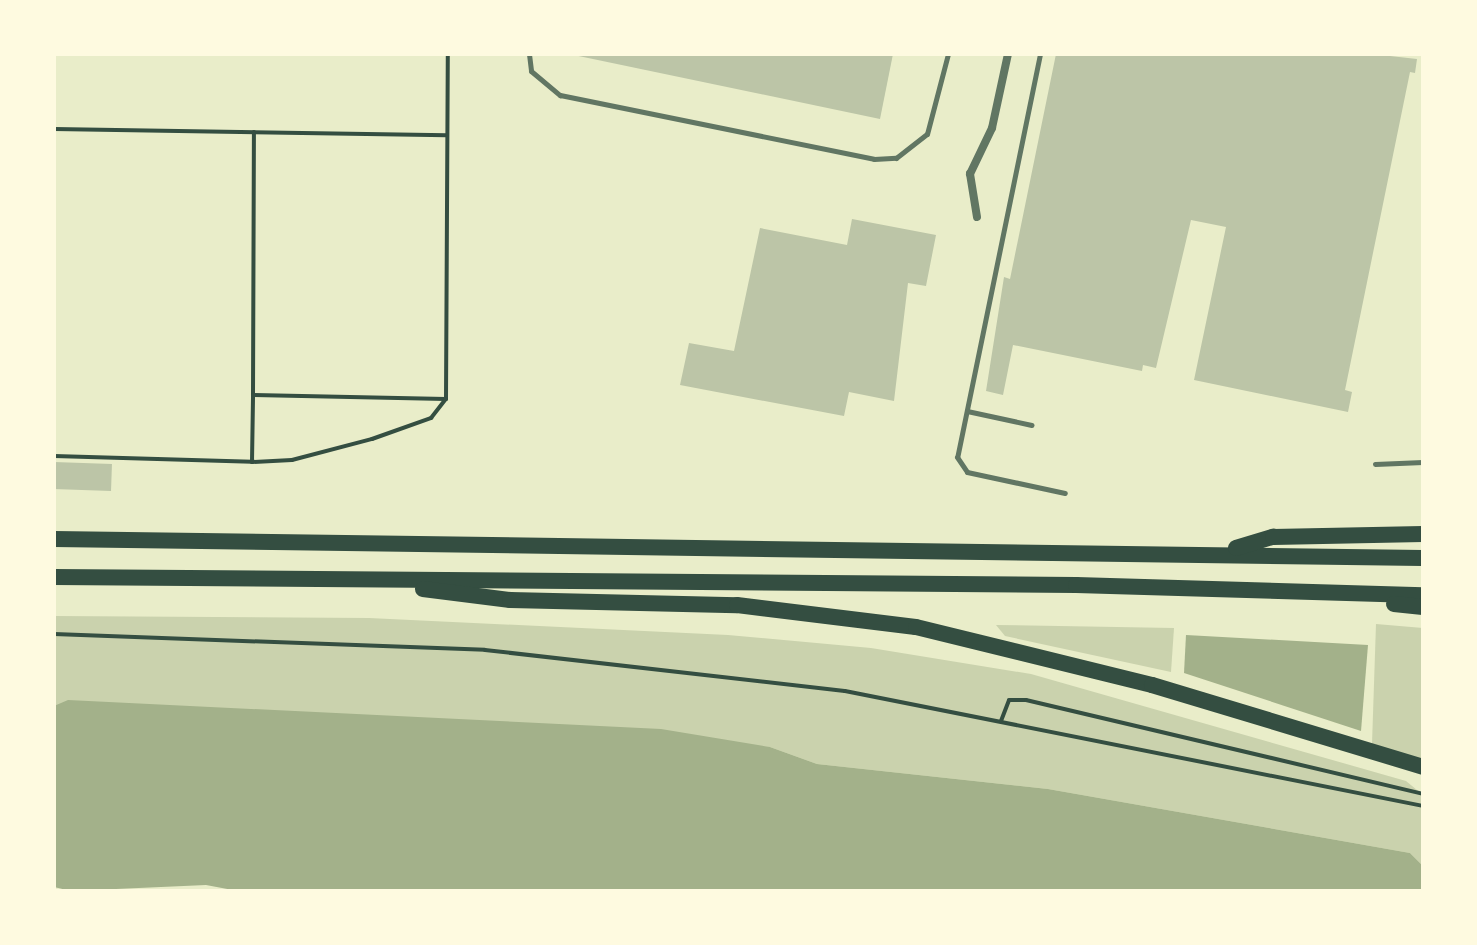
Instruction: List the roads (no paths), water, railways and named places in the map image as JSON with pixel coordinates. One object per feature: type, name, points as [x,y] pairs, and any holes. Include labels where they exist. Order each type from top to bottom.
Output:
[{"type":"highway","points":[[1219,553],[1273,537],[1423,534]]},
{"type":"highway","points":[[54,539],[1423,558]]},
{"type":"highway","points":[[54,577],[1076,585],[1423,595]]},
{"type":"highway","points":[[362,581],[510,600],[737,605],[916,627],[1056,659],[1423,767]]},
{"type":"highway","points":[[1309,594],[1423,607]]},
{"type":"street","points":[[977,217],[970,174],[992,128],[1008,54]]},
{"type":"lane","points":[[529,54],[531,71],[560,95],[874,159],[896,158],[927,134],[948,54]]},
{"type":"lane","points":[[1040,54],[967,411],[959,466],[1065,493]]},
{"type":"lane","points":[[967,411],[1032,425]]},
{"type":"lane","points":[[1375,464],[1423,462]]}]
